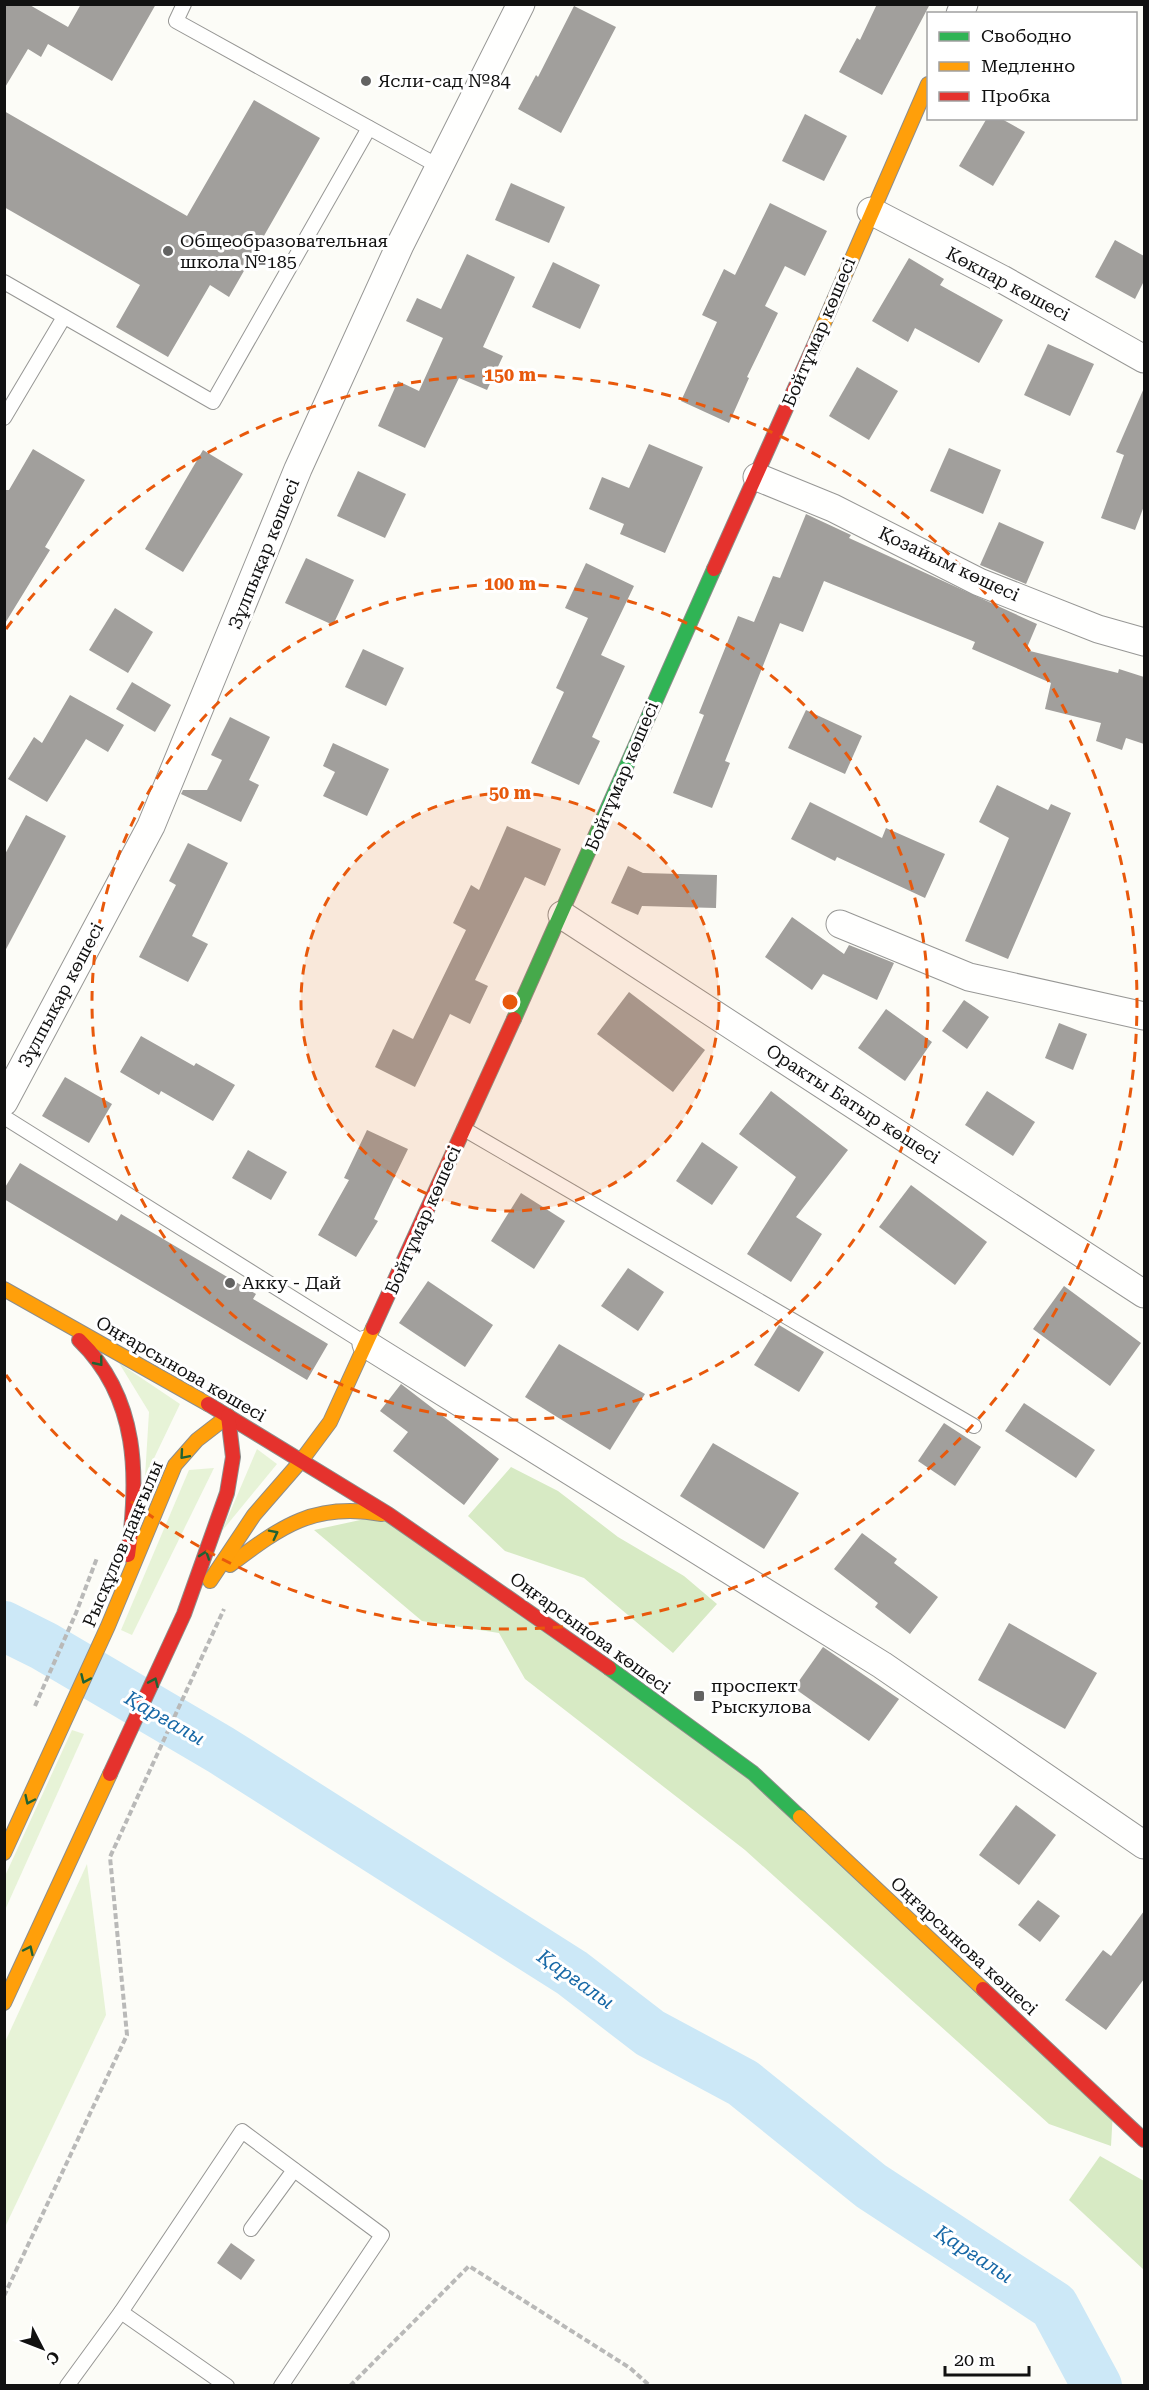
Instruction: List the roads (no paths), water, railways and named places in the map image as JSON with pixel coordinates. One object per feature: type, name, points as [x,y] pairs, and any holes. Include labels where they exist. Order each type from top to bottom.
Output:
[{"type":"main road","name":"Бойтұмар көшесі","points":[[210,1581],[254,1515],[302,1461],[330,1422],[561,915],[680,640],[757,477],[927,86]]},
{"type":"main road","name":"Оңғарсынова көшесі","points":[[4,1288],[228,1416],[388,1514],[555,1629],[753,1773],[1142,2128]]},
{"type":"main road","points":[[60,1319],[104,1366],[126,1415],[133,1459],[130,1539],[122,1592]]},
{"type":"main road","points":[[4,2003],[184,1614],[227,1493],[232,1457],[228,1416]]},
{"type":"main road","name":"Рысқұлов даңғылы","points":[[4,1853],[108,1626],[175,1465],[197,1440],[228,1416]]},
{"type":"main road","points":[[184,1614],[210,1581],[266,1539],[309,1516],[345,1509],[388,1514]]},
{"type":"street","name":"Зұлпықар көшесі","points":[[4,1102],[152,826],[298,470],[400,245],[521,4]]},
{"type":"street","name":"Көкпар көшесі","points":[[871,211],[1002,279],[1144,359]]},
{"type":"street","name":"Қозайым көшесі","points":[[757,477],[833,508],[979,582],[1098,629],[1144,642]]},
{"type":"street","name":"Оракты Батыр көшесі","points":[[561,915],[1144,1294]]},
{"type":"street","points":[[840,924],[969,977],[1144,1016]]},
{"type":"street","points":[[366,1344],[882,1665],[1144,1845]]},
{"type":"lane","points":[[184,4],[176,21],[440,167]]},
{"type":"lane","points":[[4,282],[213,402],[369,128]]},
{"type":"lane","points":[[4,418],[64,317]]},
{"type":"lane","points":[[4,1117],[366,1344]]},
{"type":"lane","points":[[464,1130],[974,1426]]},
{"type":"lane","points":[[67,2385],[121,2312],[242,2131],[382,2235],[281,2385]]},
{"type":"lane","points":[[251,2229],[294,2170]]},
{"type":"lane","points":[[121,2312],[226,2385]]},
{"type":"waterway","name":"Қарғалы","points":[[4,1626],[44,1646],[221,1750],[572,1973],[650,2033],[743,2083],[871,2186],[1054,2306],[1097,2386]]},
{"type":"place","name":"Ясли-сад №84","points":[[366,81]]},
{"type":"place","name":"Общеобразовательная школа №185","points":[[168,251]]},
{"type":"place","name":"Акку - Дай","points":[[230,1283]]},
{"type":"place","name":"проспект Рыскулова","points":[[699,1696]]}]
